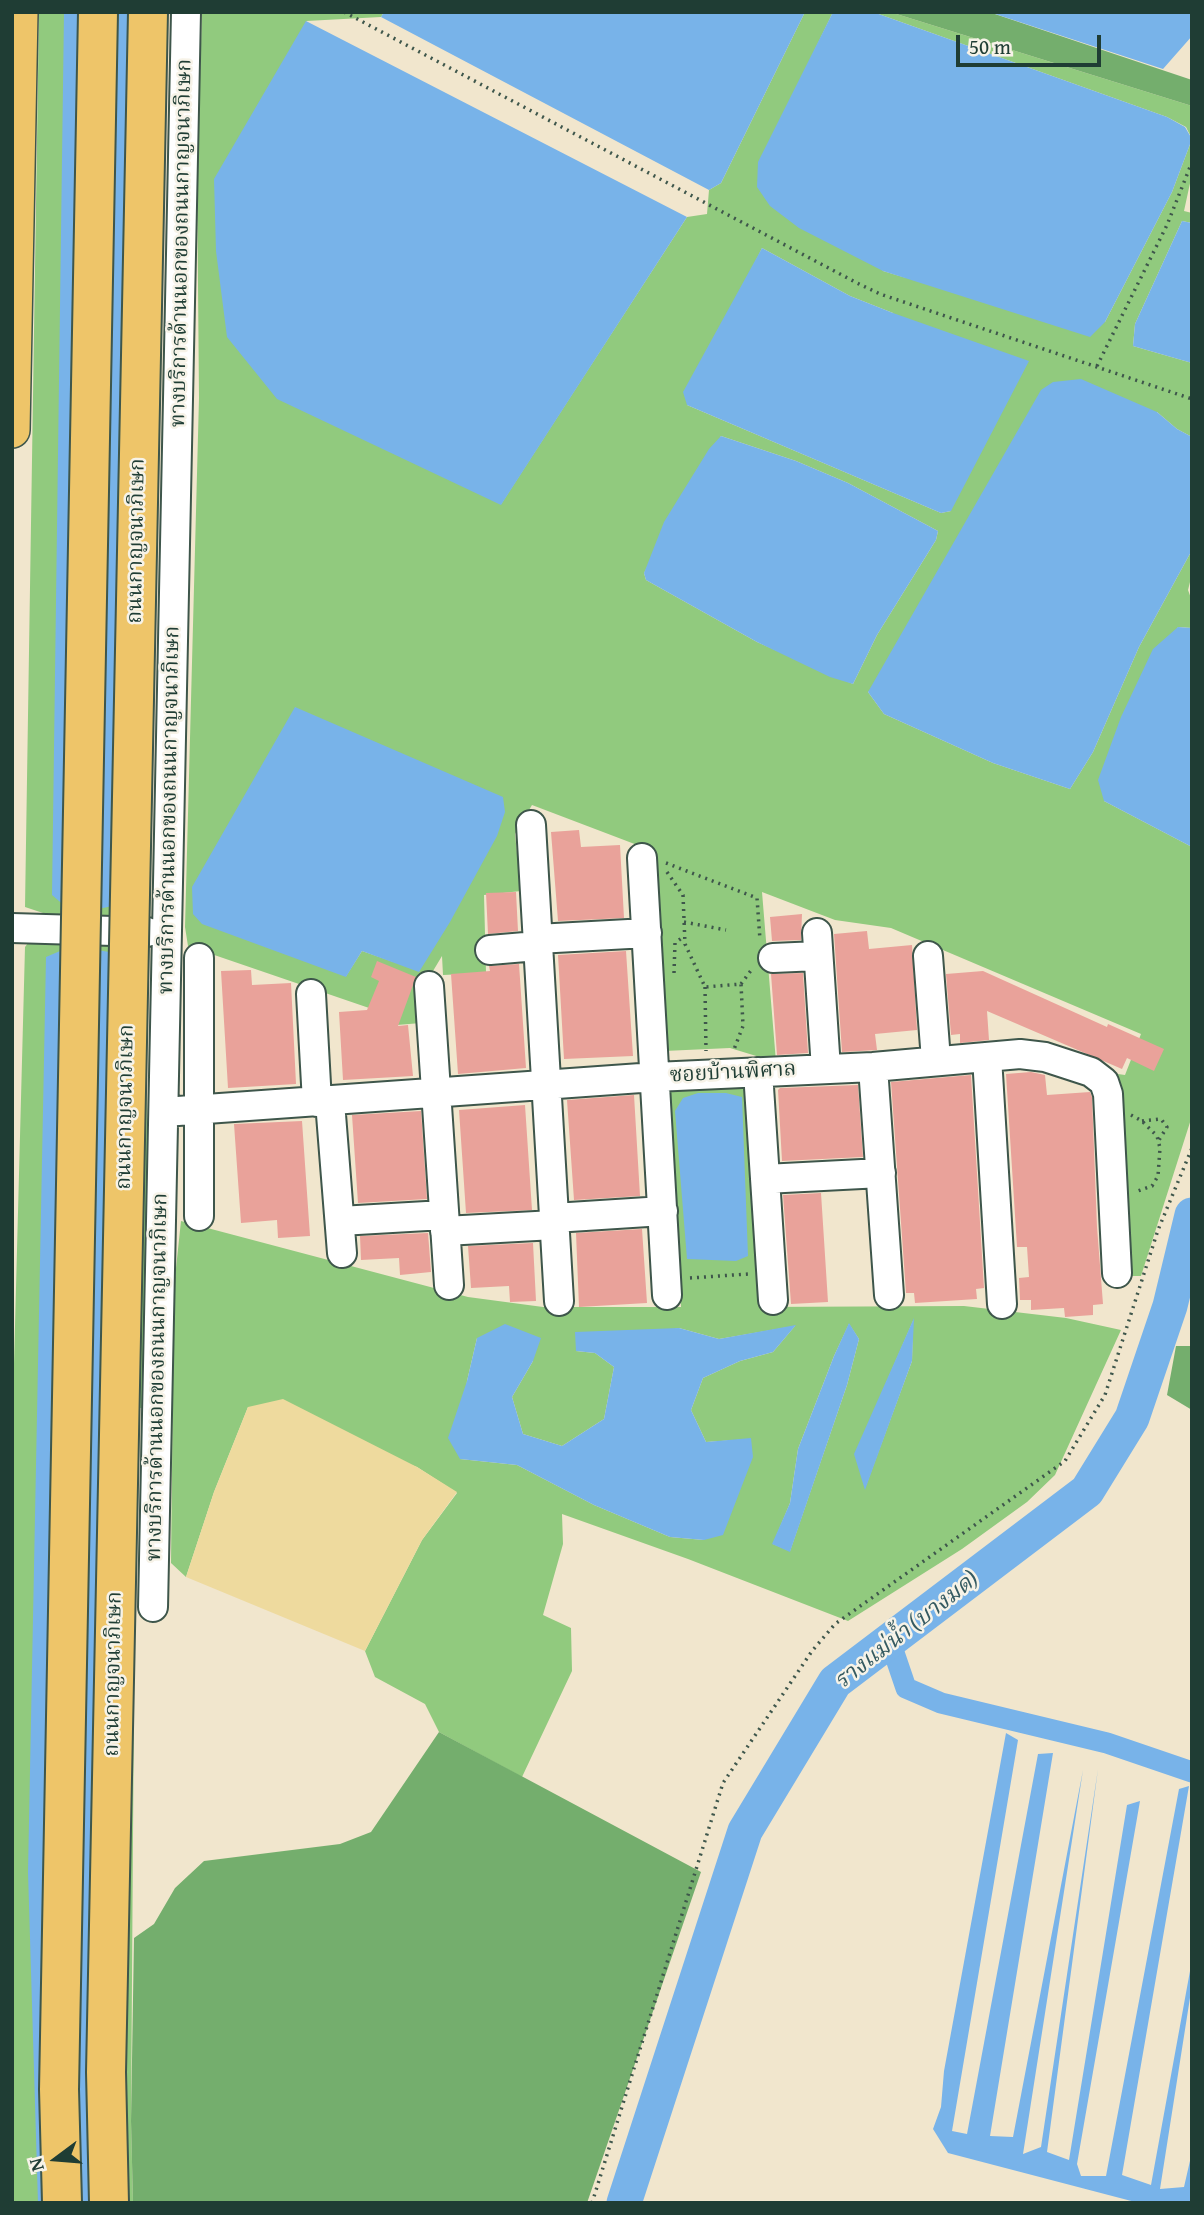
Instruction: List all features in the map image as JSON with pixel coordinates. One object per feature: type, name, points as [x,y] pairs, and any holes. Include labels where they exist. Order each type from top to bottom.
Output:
[{"type":"highway","points":[[62,2203],[59,2089],[98,12]]},
{"type":"highway","name":"ถนนกาญจนาภิเษก","points":[[108,2203],[106,2073],[148,12]]},
{"type":"main road","points":[[12,430],[16,61],[20,12]]},
{"type":"street","name":"ทางบริการด้านนอกของถนนกาญจนาภิเษก","points":[[153,1607],[186,12]]},
{"type":"street","points":[[531,825],[559,1301]]},
{"type":"street","points":[[642,858],[667,1287]]},
{"type":"street","points":[[12,928],[167,933]]},
{"type":"street","points":[[490,950],[647,933]]},
{"type":"street","points":[[762,957],[818,944],[826,1069]]},
{"type":"street","points":[[928,956],[936,1060]]},
{"type":"street","points":[[199,958],[199,1216]]},
{"type":"street","points":[[429,986],[449,1285]]},
{"type":"street","points":[[311,994],[342,1254]]},
{"type":"street","name":"ซอยบ้านพิศาล","points":[[164,1112],[655,1077],[826,1069],[1020,1055],[1045,1057],[1091,1072],[1104,1082],[1108,1094],[1118,1273]]},
{"type":"street","points":[[987,1057],[1002,1304]]},
{"type":"street","points":[[873,1066],[889,1295]]},
{"type":"street","points":[[758,1072],[772,1287]]},
{"type":"street","points":[[765,1179],[881,1173]]},
{"type":"street","points":[[340,1220],[445,1223],[554,1221],[663,1211]]},
{"type":"path","points":[[344,12],[880,294],[1192,398]]},
{"type":"path","points":[[1097,366],[1167,225],[1192,162]]},
{"type":"path","points":[[664,863],[757,898],[762,957],[741,984],[743,1027],[715,1074],[705,987],[685,944],[683,895],[669,877],[664,863]]},
{"type":"path","points":[[684,922],[726,930]]},
{"type":"path","points":[[674,973],[675,943],[684,936]]},
{"type":"path","points":[[705,987],[741,984]]},
{"type":"path","points":[[1112,1194],[1138,1192],[1152,1186],[1158,1176],[1160,1148],[1157,1136],[1142,1121],[1129,1114]]},
{"type":"path","points":[[1142,1121],[1161,1119],[1167,1127],[1158,1140]]},
{"type":"path","points":[[592,2203],[723,1783],[812,1651],[835,1624],[1065,1461],[1105,1395],[1158,1230],[1192,1148]]},
{"type":"path","points":[[667,1287],[772,1287]]},
{"type":"green space","points":[[39,12],[168,12],[150,913],[106,917],[52,916],[25,907]]},
{"type":"green space","points":[[202,12],[384,12],[381,17],[306,21],[501,504],[687,217],[707,214],[709,190],[721,183],[805,12],[833,12],[798,85],[883,271],[1105,322],[1172,192],[1192,139],[1192,174],[1184,211],[1192,213],[1192,223],[1182,221],[1135,324],[1133,346],[1192,363],[1192,437],[1177,429],[1157,412],[868,692],[884,714],[993,763],[1070,789],[1093,752],[1139,647],[1192,550],[1192,574],[1188,590],[1192,601],[1192,628],[1178,627],[1104,801],[1192,847],[1192,1116],[1141,1276],[1131,1276],[1129,1261],[1118,1074],[1125,1075],[1141,1034],[891,928],[835,920],[762,892],[776,1062],[730,1048],[664,1051],[653,851],[532,805],[515,834],[521,891],[484,895],[486,973],[443,975],[442,956],[418,996],[421,1023],[373,1027],[372,1009],[188,946],[185,927],[199,398],[197,171]],"holes":[[[762,248],[850,296],[893,313],[951,511],[941,513],[687,405]],[[721,436],[796,461],[848,483],[938,531],[936,540],[877,635],[853,684],[757,642],[646,580],[644,573]],[[295,707],[420,971],[362,951],[346,976]]]},
{"type":"green space","points":[[873,12],[890,12],[1192,106],[1192,139],[1186,127],[1167,117]]},
{"type":"green space","points":[[890,12],[989,12],[1192,80],[1192,106]]},
{"type":"green space","points":[[31,939],[146,945],[148,1358],[146,1408],[136,1408],[131,2121],[133,2203],[13,2203],[12,1439],[25,947]]},
{"type":"green space","points":[[727,1083],[746,1089],[759,1307],[964,1306],[1066,1318],[1121,1330],[1055,1475],[1027,1502],[962,1549],[848,1621],[562,1514],[563,1544],[543,1615],[571,1628],[572,1671],[522,1777],[439,1732],[425,1704],[375,1677],[365,1651],[422,1540],[457,1493],[417,1467],[248,1407],[214,1492],[186,1577],[171,1563],[174,1287],[181,1221],[468,1297],[543,1307],[681,1307],[669,1087]],"holes":[[[913,1321],[912,1361],[865,1488],[887,1381]],[[849,1324],[859,1339],[847,1385],[790,1551],[773,1544],[790,1503],[798,1449]],[[795,1326],[773,1352],[740,1361],[703,1378],[691,1410],[706,1442],[751,1439],[704,1540],[670,1537],[594,1505],[517,1465],[460,1459],[467,1381],[477,1338],[533,1361],[512,1397],[523,1434],[562,1446],[604,1419],[614,1367],[595,1353],[576,1351],[679,1328],[719,1339]]]},
{"type":"green space","points":[[1176,1346],[1192,1346],[1192,1410],[1167,1395]]},
{"type":"green space","points":[[439,1732],[701,1872],[587,2203],[133,2203],[131,2121],[134,1938],[154,1924],[175,1888],[204,1861],[340,1844],[371,1832]]},
{"type":"sand","points":[[283,1399],[417,1467],[457,1492],[422,1540],[365,1651],[186,1577],[214,1492],[248,1407]]},
{"type":"water","points":[[64,12],[157,12],[141,900],[103,908],[66,907],[52,895]]},
{"type":"water","points":[[384,12],[805,12],[721,183],[709,190],[381,17]]},
{"type":"water","points":[[833,12],[873,12],[1167,117],[1185,127],[1192,139],[1172,192],[1105,322],[1090,337],[883,271],[799,228],[770,206],[757,187],[758,162]]},
{"type":"water","points":[[989,12],[1192,12],[1192,36],[1163,69]]},
{"type":"water","points":[[306,21],[687,217],[501,505],[277,399],[227,337],[216,251],[214,179]]},
{"type":"water","points":[[1182,221],[1192,223],[1192,363],[1133,346],[1135,324]]},
{"type":"water","points":[[762,248],[850,296],[1029,361],[951,511],[941,513],[687,405],[683,392]]},
{"type":"water","points":[[1081,379],[1157,412],[1177,429],[1192,437],[1192,550],[1139,647],[1093,752],[1070,789],[993,763],[884,714],[868,692],[1041,390],[1053,382]]},
{"type":"water","points":[[721,436],[796,461],[848,483],[938,531],[936,540],[877,635],[853,684],[830,677],[757,642],[646,580],[644,573],[664,522],[709,449]]},
{"type":"water","points":[[1178,627],[1192,628],[1192,847],[1104,801],[1098,780],[1121,717],[1153,649]]},
{"type":"water","points":[[295,707],[503,797],[505,812],[497,836],[419,972],[362,951],[346,977],[202,924],[193,914],[192,887]]},
{"type":"water","points":[[67,948],[140,957],[121,2203],[38,2203],[28,1872],[46,957]]},
{"type":"water","points":[[698,1093],[726,1093],[742,1097],[748,1256],[736,1261],[687,1259],[675,1111],[683,1098]]},
{"type":"water","points":[[914,1318],[912,1361],[865,1490],[854,1454]]},
{"type":"water","points":[[849,1323],[859,1339],[847,1385],[790,1552],[772,1544],[790,1503],[798,1449]]},
{"type":"water","points":[[505,1324],[541,1338],[533,1361],[512,1397],[523,1434],[562,1446],[604,1419],[614,1367],[595,1353],[576,1351],[575,1332],[679,1328],[719,1339],[796,1325],[773,1352],[740,1361],[703,1378],[691,1410],[706,1442],[751,1438],[753,1457],[723,1535],[704,1540],[670,1537],[594,1505],[517,1465],[460,1459],[448,1438],[467,1381],[477,1338]]},
{"type":"water","points":[[1006,1733],[1018,1740],[952,2131],[967,2134],[1038,1754],[1053,1753],[990,2136],[1013,2137],[1083,1770],[1023,2154],[1041,2147],[1098,1769],[1047,2152],[1069,2160],[1127,1805],[1140,1801],[1077,2164],[1081,2176],[1106,2176],[1179,1789],[1189,1786],[1122,2175],[1151,2185],[1192,1960],[1192,1985],[1160,2189],[1184,2187],[1192,2152],[1192,2203],[1139,2203],[948,2153],[933,2129],[941,2107],[944,2071]]},
{"type":"building","points":[[579,830],[581,847],[620,845],[624,918],[558,921],[551,832]]},
{"type":"building","points":[[516,892],[518,931],[488,934],[486,893]]},
{"type":"building","points":[[802,914],[801,940],[772,941],[770,917]]},
{"type":"building","points":[[867,931],[869,949],[912,945],[917,1030],[875,1034],[877,1050],[842,1052],[834,934]]},
{"type":"building","points":[[626,951],[633,1056],[564,1059],[558,955]]},
{"type":"building","points":[[377,961],[416,977],[398,1026],[408,1025],[413,1076],[343,1080],[339,1012],[367,1010],[379,981],[371,977]]},
{"type":"building","points":[[519,964],[526,1068],[458,1074],[451,974],[490,971],[489,966]]},
{"type":"building","points":[[251,970],[252,985],[291,983],[296,1084],[228,1088],[221,971]]},
{"type":"building","points":[[983,971],[1107,1027],[1108,1024],[1164,1049],[1154,1071],[1127,1058],[1122,1069],[987,1011],[989,1040],[960,1043],[960,1034],[951,1035],[946,974]]},
{"type":"building","points":[[803,973],[808,1053],[777,1055],[771,974]]},
{"type":"building","points":[[1031,1072],[1045,1075],[1047,1095],[1090,1092],[1092,1097],[1103,1304],[1093,1305],[1093,1315],[1065,1317],[1064,1308],[1031,1310],[1031,1300],[1020,1300],[1019,1278],[1029,1277],[1027,1247],[1017,1247],[1006,1074]]},
{"type":"building","points":[[971,1075],[984,1288],[976,1289],[977,1299],[915,1303],[914,1293],[906,1293],[891,1082]]},
{"type":"building","points":[[858,1085],[863,1157],[782,1161],[780,1088]]},
{"type":"building","points":[[634,1095],[640,1196],[574,1200],[567,1100]]},
{"type":"building","points":[[525,1105],[532,1210],[466,1213],[459,1110]]},
{"type":"building","points":[[421,1111],[427,1199],[358,1203],[352,1115]]},
{"type":"building","points":[[302,1121],[310,1236],[278,1238],[277,1220],[241,1223],[234,1124]]},
{"type":"building","points":[[821,1193],[828,1302],[791,1304],[783,1195]]},
{"type":"building","points":[[642,1229],[647,1303],[579,1307],[576,1233]]},
{"type":"building","points":[[428,1233],[431,1272],[400,1275],[399,1258],[361,1260],[360,1236]]},
{"type":"building","points":[[533,1243],[536,1301],[510,1302],[509,1286],[471,1288],[468,1246]]},
{"type":"waterway","name":"รางแม่น้ำ (บางมด)","points":[[624,2203],[745,1831],[835,1682],[1087,1491],[1132,1418],[1170,1306],[1192,1215]]},
{"type":"waterway","points":[[890,1641],[906,1688],[941,1703],[1107,1743],[1192,1772]]}]
